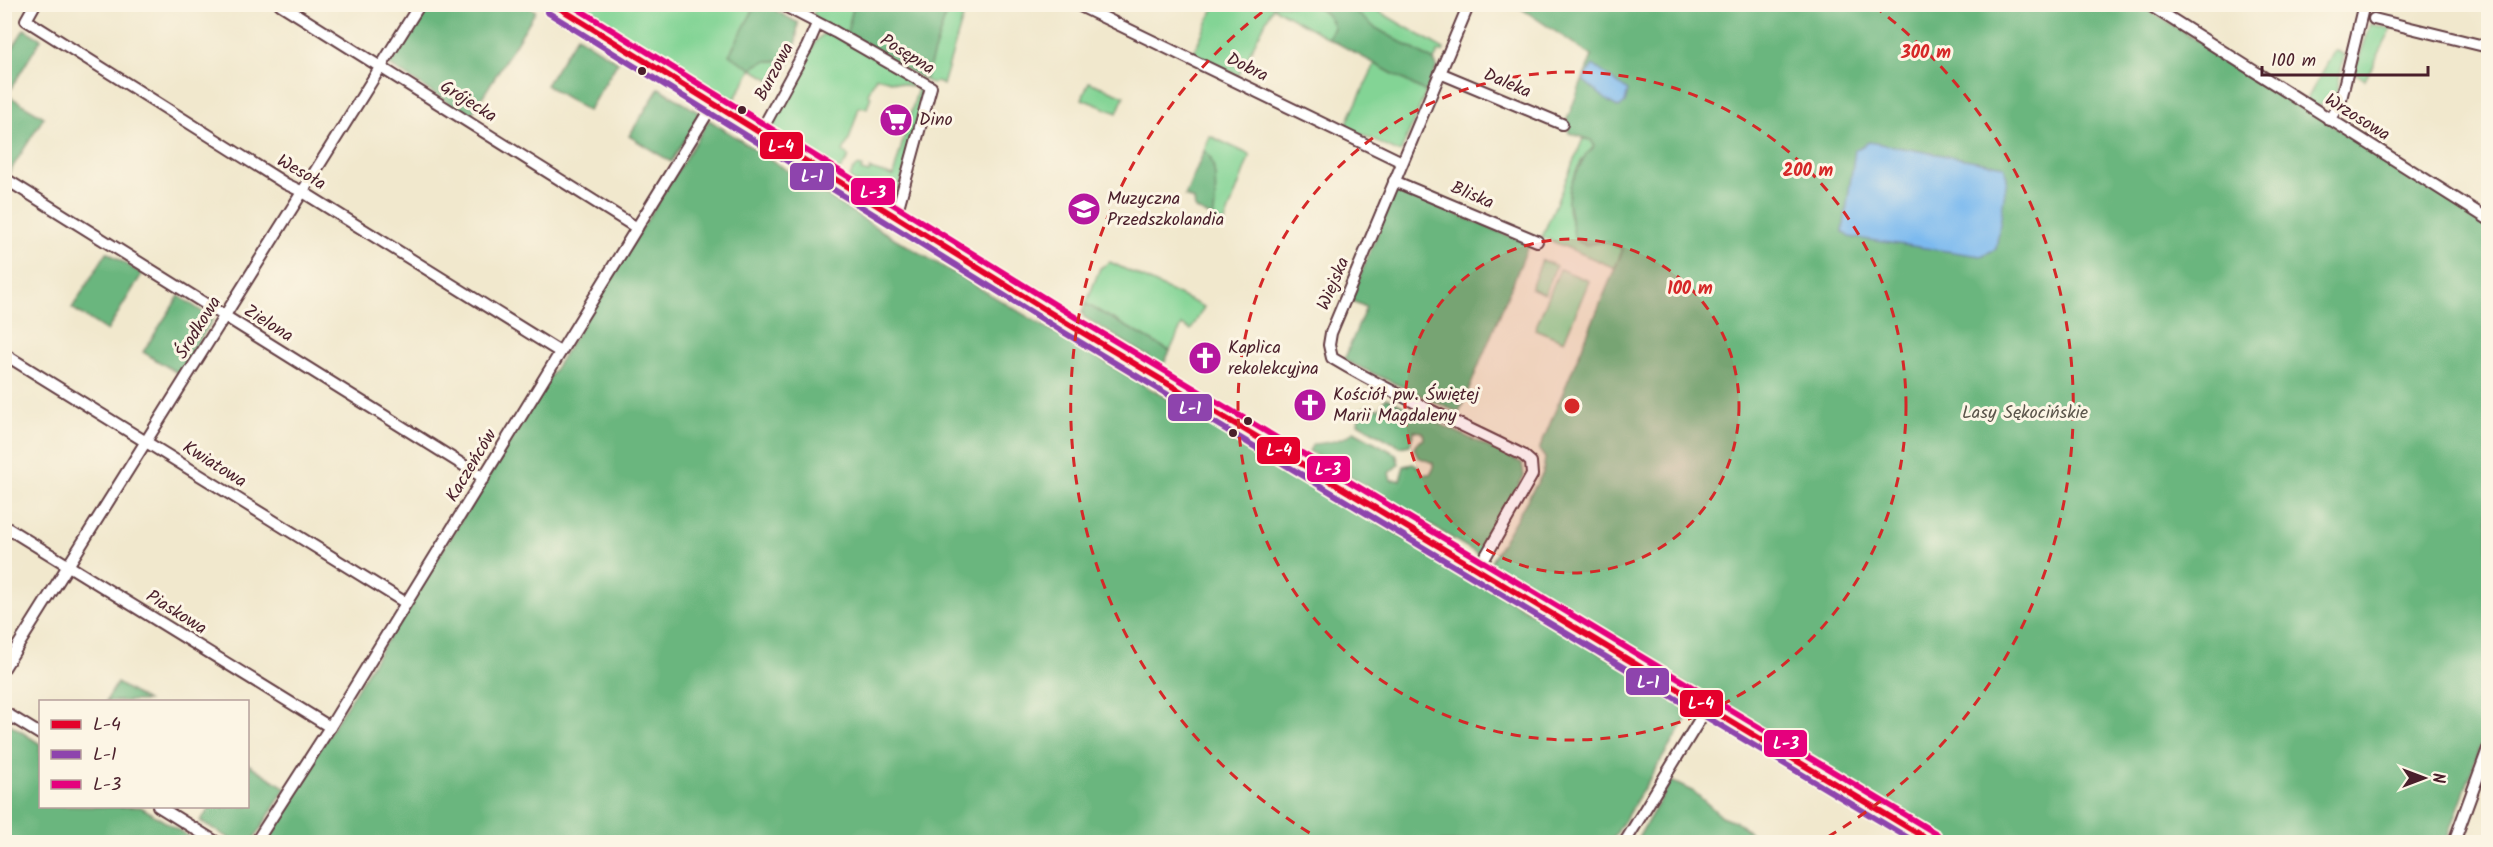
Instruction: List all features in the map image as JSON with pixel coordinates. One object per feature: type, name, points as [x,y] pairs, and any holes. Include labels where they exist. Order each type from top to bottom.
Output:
[{"type":"street","name":"Wesoła","points":[[35,4],[26,20],[286,184],[303,192],[560,352]]},
{"type":"street","name":"Grójecka","points":[[280,4],[637,228]]},
{"type":"street","name":"Środkowa","points":[[4,668],[420,4]]},
{"type":"street","points":[[552,4],[1070,325],[1479,568],[1932,843]]},
{"type":"street","name":"Posępna","points":[[781,4],[931,87],[894,216]]},
{"type":"street","name":"Dobra","points":[[1076,4],[1402,162]]},
{"type":"street","name":"Wrzosowa","points":[[2148,4],[2164,10],[2329,120],[2488,219]]},
{"type":"street","points":[[2329,120],[2340,103],[2364,4]]},
{"type":"street","name":"Wiejska","points":[[1465,6],[1440,73],[1331,333],[1329,354],[1380,386],[1523,455],[1531,462],[1532,475],[1479,568]]},
{"type":"street","points":[[2374,19],[2488,48]]},
{"type":"street","name":"Burzowa","points":[[760,134],[817,24]]},
{"type":"street","name":"Daleka","points":[[1440,73],[1562,124]]},
{"type":"street","name":"Kaczeńców","points":[[256,843],[330,727],[713,105]]},
{"type":"street","name":"Zielona","points":[[4,178],[484,478]]},
{"type":"street","name":"Bliska","points":[[1394,181],[1537,241]]},
{"type":"street","name":"Kwiatowa","points":[[4,354],[406,603]]},
{"type":"street","name":"Piaskowa","points":[[4,526],[330,727]]},
{"type":"street","points":[[1625,843],[1708,706]]},
{"type":"street","points":[[4,711],[39,733]]},
{"type":"street","points":[[2454,843],[2488,748]]},
{"type":"street","points":[[160,808],[216,843]]},
{"type":"green space","points":[[426,5],[526,5],[536,11],[470,117],[388,64]]},
{"type":"green space","points":[[568,5],[756,5],[730,55],[761,60],[791,60],[777,84],[752,69],[730,107]]},
{"type":"green space","points":[[756,5],[766,5],[798,23],[795,53],[791,60],[766,61],[752,69],[729,55]]},
{"type":"green space","points":[[817,5],[854,5],[846,36],[811,20]]},
{"type":"green space","points":[[854,5],[949,5],[925,80],[846,36]]},
{"type":"green space","points":[[949,5],[959,5],[956,13],[963,17],[943,85],[937,81],[932,84],[925,80]]},
{"type":"green space","points":[[1215,5],[1309,5],[1325,13],[1334,28],[1328,38],[1273,7],[1238,76],[1193,54]]},
{"type":"green space","points":[[1309,5],[1347,5],[1374,27],[1434,61],[1437,66],[1426,92],[1328,38],[1334,28],[1330,19],[1322,11]]},
{"type":"green space","points":[[1347,5],[1368,5],[1444,49],[1443,52],[1438,52],[1434,61],[1374,27]]},
{"type":"green space","name":"Lasy Sękocińskie","points":[[1516,5],[2141,5],[2488,223],[2488,726],[2446,842],[1948,842],[1489,565],[1543,473],[1545,458],[1539,450],[1623,249],[1606,241],[1587,245],[1578,242],[1574,236],[1568,201],[1570,186],[1586,154],[1592,150],[1594,145],[1591,140],[1569,133],[1566,122],[1592,56]]},
{"type":"green space","points":[[2371,24],[2392,29],[2365,80],[2354,72]]},
{"type":"green space","points":[[24,29],[41,39],[7,95],[44,117],[9,173],[4,170],[5,61]]},
{"type":"green space","points":[[829,33],[922,84],[925,90],[896,204],[891,209],[867,194],[869,190],[850,179],[853,169],[858,166],[862,167],[861,171],[869,173],[870,169],[893,176],[918,88],[876,77],[868,94],[871,96],[867,108],[859,107],[849,140],[843,151],[849,157],[841,169],[835,172],[772,135],[771,125],[816,41],[823,34]]},
{"type":"green space","points":[[577,36],[618,62],[588,111],[546,85]]},
{"type":"green space","points":[[2335,50],[2344,55],[2337,91],[2330,104],[2316,106],[2306,101]]},
{"type":"green space","points":[[1375,64],[1426,92],[1401,151],[1398,152],[1345,127]]},
{"type":"green space","points":[[1089,82],[1124,96],[1117,113],[1082,99]]},
{"type":"green space","points":[[659,88],[698,112],[699,117],[671,162],[629,136]]},
{"type":"green space","points":[[709,120],[877,228],[1693,708],[1611,842],[262,842]]},
{"type":"green space","points":[[1210,136],[1250,155],[1224,224],[1213,218],[1214,172],[1209,156],[1204,151]]},
{"type":"green space","points":[[1583,139],[1591,140],[1594,145],[1585,156],[1573,179],[1568,206],[1569,215],[1575,229],[1591,244],[1606,241],[1623,249],[1615,268],[1542,237]]},
{"type":"green space","points":[[1204,151],[1209,156],[1214,172],[1213,218],[1195,209],[1194,200],[1185,196]]},
{"type":"green space","points":[[1396,189],[1529,244],[1459,413],[1344,360],[1366,307],[1350,300]]},
{"type":"green space","points":[[107,252],[142,274],[107,331],[72,308]]},
{"type":"green space","points":[[1542,260],[1556,266],[1545,294],[1531,288]]},
{"type":"green space","points":[[1110,262],[1204,307],[1191,330],[1182,325],[1170,351],[1086,304],[1100,268]]},
{"type":"green space","points":[[1560,269],[1589,281],[1564,341],[1535,329]]},
{"type":"green space","points":[[179,296],[213,319],[179,374],[143,352]]},
{"type":"green space","points":[[1086,304],[1170,351],[1162,367],[1084,317],[1082,311]]},
{"type":"green space","points":[[1386,398],[1522,463],[1524,476],[1507,506],[1502,507],[1499,514],[1501,517],[1483,550],[1478,554],[1309,451],[1313,444],[1340,439],[1354,431],[1396,454],[1399,464],[1389,473],[1391,480],[1400,480],[1404,466],[1413,464],[1422,474],[1430,474],[1433,470],[1433,463],[1418,457],[1414,448],[1424,439],[1423,432],[1414,431],[1410,445],[1400,447],[1358,423],[1360,409],[1369,406],[1379,409]]},
{"type":"green space","points":[[117,683],[145,700],[107,700]]},
{"type":"green space","points":[[5,721],[39,743],[39,808],[143,808],[198,842],[5,842]]},
{"type":"green space","points":[[249,765],[286,788],[252,842],[235,842],[200,821],[209,808],[249,808]]},
{"type":"green space","points":[[1671,781],[1694,792],[1721,816],[1737,822],[1759,842],[1642,842],[1638,838]]},
{"type":"water","points":[[1593,65],[1628,91],[1625,103],[1619,108],[1583,80]]},
{"type":"water","points":[[1869,142],[2004,166],[2007,178],[1996,249],[1981,256],[1849,237],[1843,232],[1855,150]]},
{"type":"transit line","name":"L-4","points":[[553,4],[1070,325],[1932,842]]},
{"type":"transit line","name":"L-3","points":[[570,4],[1075,317],[1937,834]]},
{"type":"transit line","name":"L-1","points":[[547,12],[1065,333],[1915,842]]},
{"type":"place","name":"Dino","points":[[896,120]]},
{"type":"place","name":"Muzyczna Przedszkolandia","points":[[1084,209]]},
{"type":"place","name":"Kaplica rekolekcyjna","points":[[1205,358]]},
{"type":"place","name":"Kościół pw. Świętej Marii Magdaleny","points":[[1310,405]]}]
